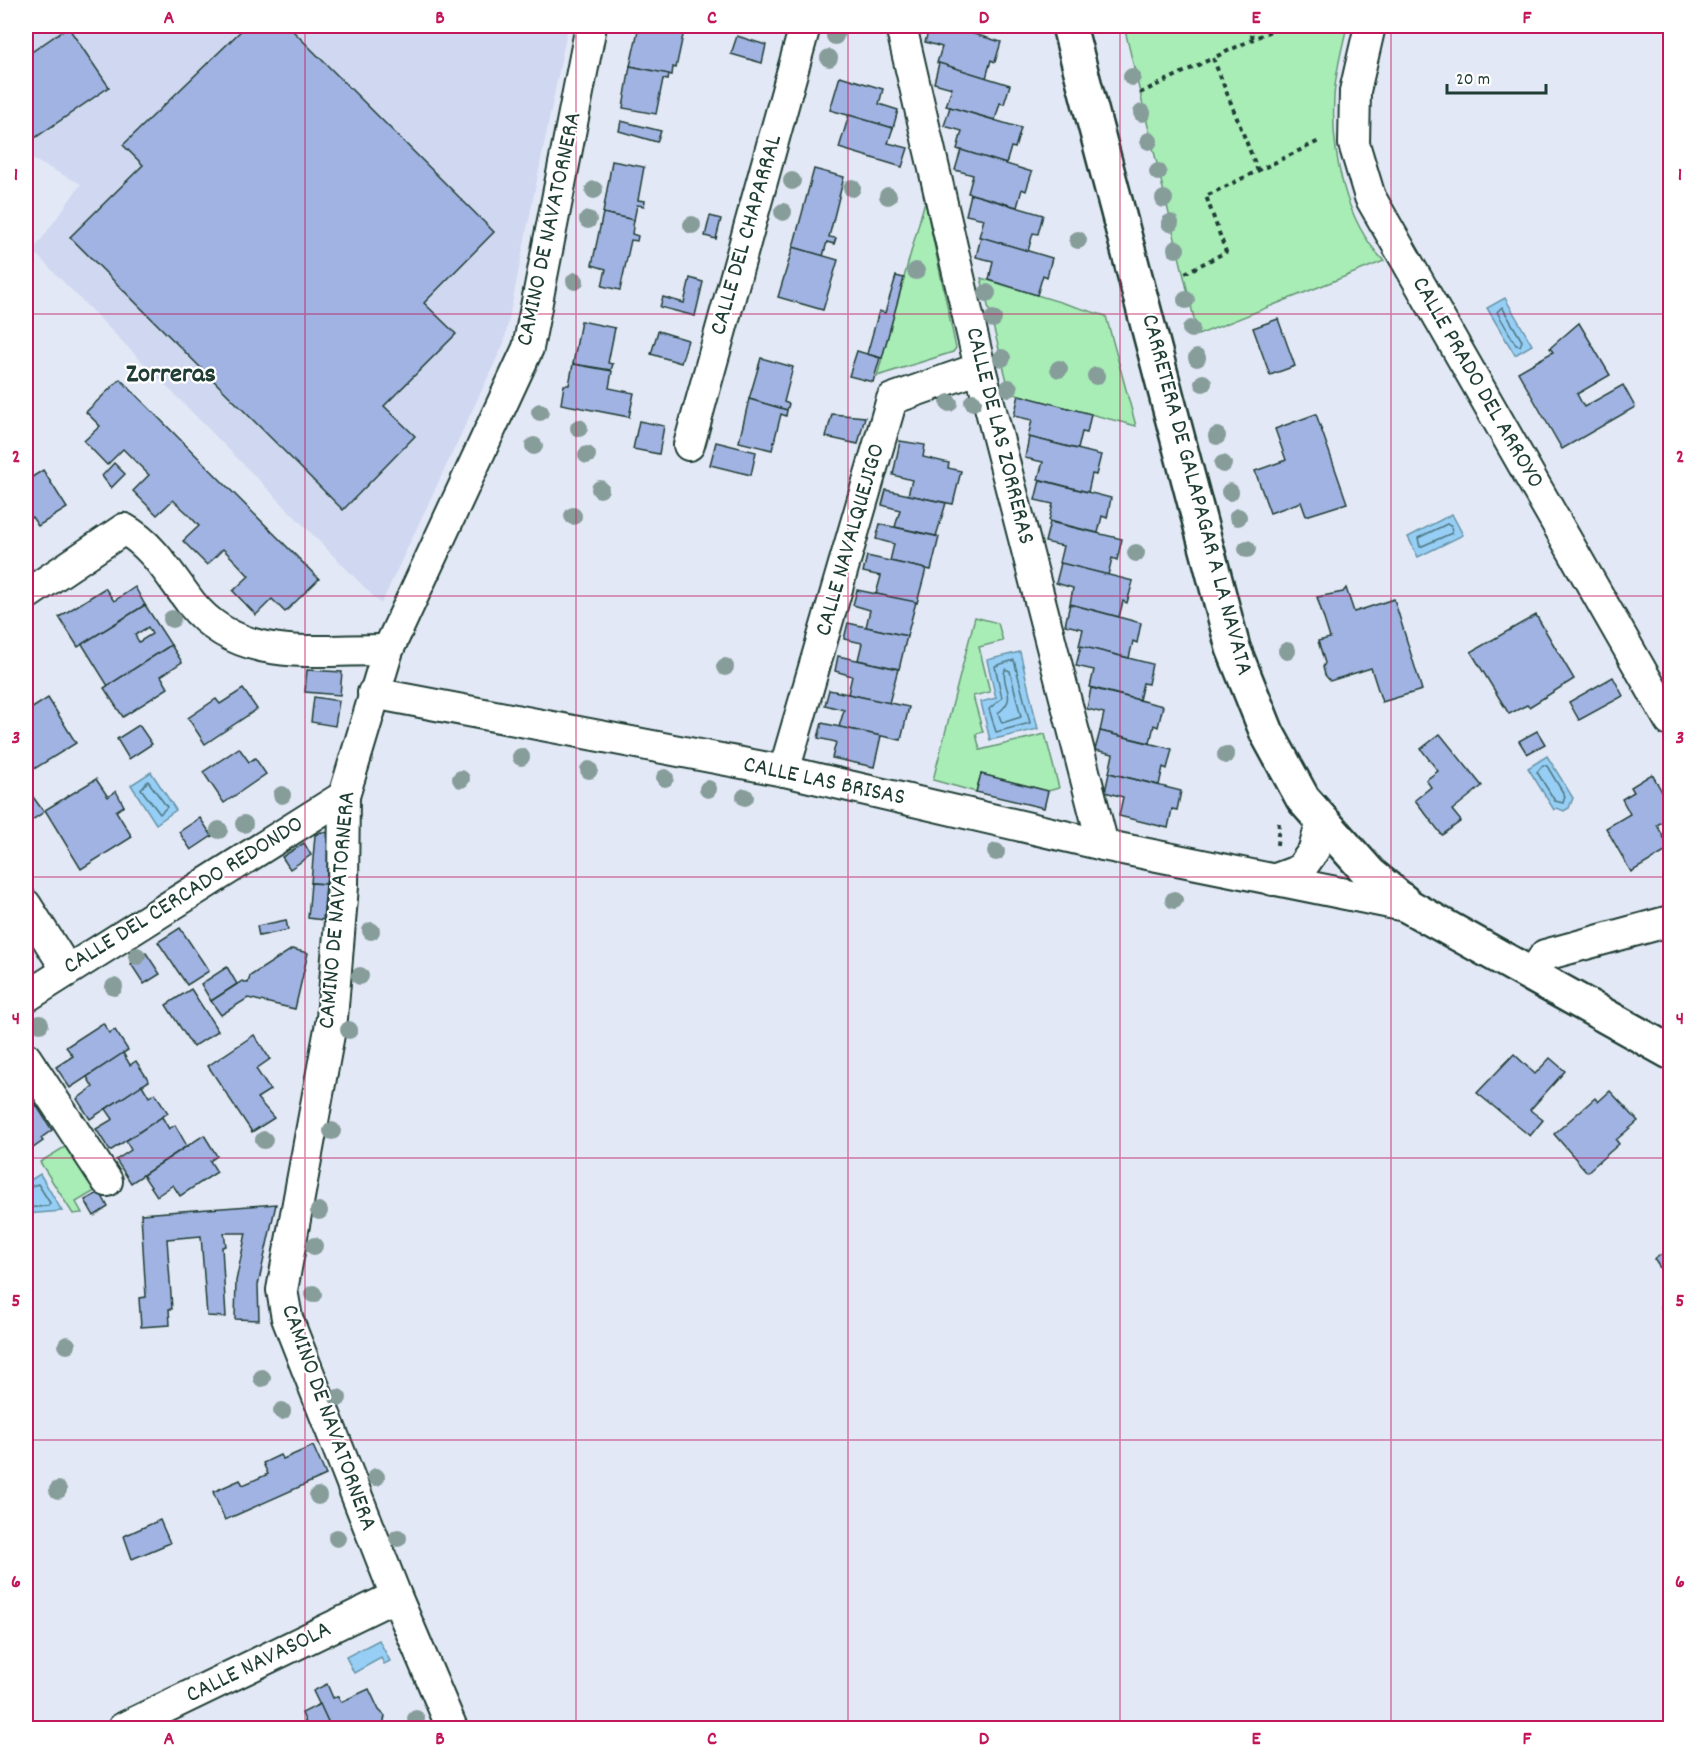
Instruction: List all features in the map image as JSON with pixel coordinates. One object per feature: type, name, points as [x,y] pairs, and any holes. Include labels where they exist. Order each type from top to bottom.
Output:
[{"type":"main road","name":"CARRETERA DE GALAPAGAR A LA NAVATA","points":[[1069,26],[1233,648],[1267,733],[1303,799],[1321,823],[1370,874],[1410,907],[1671,1052]]},
{"type":"street","name":"CAMINO DE NAVATORNERA","points":[[452,1728],[396,1596],[287,1318],[282,1290],[332,1018],[343,886],[344,796],[373,693],[388,650],[528,348],[591,26]]},
{"type":"street","name":"CALLE DEL CHAPARRAL","points":[[689,445],[805,26]]},
{"type":"street","name":"CALLE DE LAS ZORRERAS","points":[[902,26],[980,368],[1104,845]]},
{"type":"street","name":"CALLE PRADO DEL ARROYO","points":[[1370,26],[1355,91],[1354,144],[1370,197],[1671,721]]},
{"type":"street","name":"CALLE NAVALQUEJIGO","points":[[784,771],[892,399],[980,368]]},
{"type":"street","points":[[26,595],[124,529],[140,538],[197,610],[220,630],[245,644],[280,650],[388,650]]},
{"type":"street","name":"CALLE LAS BRISAS","points":[[373,693],[784,771],[1104,845],[1410,907]]},
{"type":"street","name":"CALLE DEL CERCADO REDONDO","points":[[26,997],[344,796]]},
{"type":"street","points":[[1273,880],[1300,870],[1314,850],[1321,823]]},
{"type":"street","points":[[26,905],[67,970]]},
{"type":"street","points":[[1532,975],[1545,955],[1671,921]]},
{"type":"street","points":[[26,1058],[107,1181]]},
{"type":"street","name":"CALLE NAVASOLA","points":[[123,1728],[396,1596]]},
{"type":"path","points":[[1248,26],[1253,38]]},
{"type":"path","points":[[1140,93],[1281,26]]},
{"type":"path","points":[[1213,58],[1258,171]]},
{"type":"path","points":[[1185,273],[1226,252],[1206,196],[1325,138]]},
{"type":"shaded area","points":[[26,26],[568,26],[504,343],[381,604],[33,251],[81,184],[26,156]]},
{"type":"green space","points":[[1124,26],[1347,26],[1337,70],[1334,98],[1338,163],[1350,206],[1359,226],[1384,261],[1198,335]]},
{"type":"green space","points":[[925,201],[956,348],[953,352],[877,376]]},
{"type":"green space","points":[[981,278],[1106,316],[1136,426],[1010,393]]},
{"type":"green space","points":[[975,617],[998,623],[1003,641],[979,647],[990,692],[973,696],[983,732],[976,734],[980,750],[1045,734],[1059,788],[1048,791],[981,774],[976,792],[933,780]]},
{"type":"green space","points":[[68,1145],[98,1189],[76,1202],[82,1213],[73,1214],[40,1162]]},
{"type":"water","points":[[1505,298],[1532,345],[1515,355],[1487,308]]},
{"type":"water","points":[[1452,514],[1463,535],[1418,557],[1408,537]]},
{"type":"water","points":[[1020,652],[1038,729],[990,740],[981,702],[996,698],[987,660]]},
{"type":"water","points":[[1547,756],[1573,798],[1569,808],[1564,811],[1557,808],[1554,810],[1528,768]]},
{"type":"water","points":[[151,772],[176,810],[156,824],[131,785]]},
{"type":"water","points":[[40,1174],[62,1211],[26,1214],[26,1183]]},
{"type":"water","points":[[379,1640],[390,1661],[384,1664],[381,1658],[354,1673],[346,1657]]},
{"type":"building","points":[[246,26],[288,26],[494,232],[424,303],[456,334],[384,406],[415,436],[343,510],[70,237],[143,165],[123,145]]},
{"type":"building","points":[[639,26],[685,26],[676,68],[673,67],[672,75],[630,66]]},
{"type":"building","points":[[930,26],[947,26],[1001,42],[995,62],[991,60],[986,78],[937,63],[942,47],[925,42]]},
{"type":"building","points":[[947,26],[978,26],[975,34]]},
{"type":"building","points":[[68,27],[109,87],[26,144],[26,56]]},
{"type":"building","points":[[737,36],[766,45],[762,63],[731,54]]},
{"type":"building","points":[[939,63],[1010,85],[1004,104],[1000,103],[995,120],[946,106],[952,88],[934,83]]},
{"type":"building","points":[[630,66],[669,74],[668,80],[663,79],[656,114],[623,108]]},
{"type":"building","points":[[840,76],[883,89],[879,104],[898,110],[893,128],[830,110]]},
{"type":"building","points":[[950,107],[1021,128],[1015,148],[1011,147],[1006,164],[957,149],[962,131],[944,126]]},
{"type":"building","points":[[849,115],[893,128],[888,143],[908,148],[902,167],[839,148]]},
{"type":"building","points":[[621,121],[661,131],[657,142],[619,131]]},
{"type":"building","points":[[961,150],[1032,172],[1026,191],[1022,189],[1017,207],[968,193],[973,175],[955,170]]},
{"type":"building","points":[[612,161],[644,167],[638,200],[645,201],[644,206],[637,205],[634,220],[603,213]]},
{"type":"building","points":[[814,169],[844,177],[829,237],[836,238],[834,244],[827,242],[823,256],[793,247]]},
{"type":"building","points":[[971,194],[1043,215],[1038,234],[1033,233],[1028,251],[979,237],[984,219],[966,215]]},
{"type":"building","points":[[603,213],[634,220],[632,234],[638,236],[637,241],[631,240],[620,290],[602,286],[606,269],[592,265]]},
{"type":"building","points":[[710,216],[721,219],[716,239],[705,236]]},
{"type":"building","points":[[981,237],[1052,258],[1047,277],[1043,275],[1037,295],[989,280],[993,261],[976,257]]},
{"type":"building","points":[[793,247],[838,260],[823,310],[778,297]]},
{"type":"building","points":[[896,276],[904,278],[882,358],[867,354],[879,311],[885,313]]},
{"type":"building","points":[[690,278],[703,282],[695,316],[660,307],[663,297],[684,303]]},
{"type":"building","points":[[1278,319],[1295,366],[1270,375],[1253,328]]},
{"type":"building","points":[[581,321],[615,328],[608,363],[613,364],[611,370],[573,364]]},
{"type":"building","points":[[1579,323],[1610,375],[1577,394],[1584,407],[1623,385],[1635,407],[1562,449],[1518,372],[1553,352],[1550,348]]},
{"type":"building","points":[[658,331],[688,340],[681,363],[651,354]]},
{"type":"building","points":[[857,351],[880,358],[873,382],[849,376]]},
{"type":"building","points":[[761,358],[793,367],[784,402],[789,404],[787,410],[749,399]]},
{"type":"building","points":[[573,364],[612,371],[609,388],[634,393],[629,417],[561,404],[564,385],[569,385]]},
{"type":"building","points":[[120,379],[319,579],[285,612],[272,599],[256,615],[233,591],[249,576],[236,562],[223,549],[207,565],[183,541],[199,526],[186,512],[173,500],[157,515],[133,491],[149,475],[123,449],[107,465],[84,441],[100,426],[86,412]]},
{"type":"building","points":[[1019,395],[1091,414],[1087,433],[1082,432],[1078,449],[1028,437],[1032,420],[1014,416]]},
{"type":"building","points":[[749,399],[787,410],[786,416],[781,414],[772,450],[739,442]]},
{"type":"building","points":[[832,414],[865,417],[858,444],[826,437]]},
{"type":"building","points":[[1316,414],[1347,503],[1306,516],[1301,502],[1270,513],[1255,471],[1286,460],[1275,429]]},
{"type":"building","points":[[639,421],[664,426],[659,454],[633,449]]},
{"type":"building","points":[[1029,437],[1101,455],[1096,475],[1092,474],[1088,492],[1038,479],[1043,462],[1025,458]]},
{"type":"building","points":[[900,441],[925,445],[923,457],[949,463],[948,468],[961,471],[953,504],[908,495],[912,480],[893,475]]},
{"type":"building","points":[[716,442],[756,452],[751,475],[710,465]]},
{"type":"building","points":[[114,463],[125,474],[111,488],[102,476]]},
{"type":"building","points":[[43,470],[67,508],[38,526],[32,517],[26,521],[26,481]]},
{"type":"building","points":[[1040,480],[1111,498],[1107,518],[1102,516],[1098,533],[1049,521],[1053,504],[1035,500]]},
{"type":"building","points":[[886,490],[946,503],[936,536],[895,527],[900,510],[882,505]]},
{"type":"building","points":[[1050,522],[1122,539],[1117,560],[1112,558],[1108,575],[1059,563],[1063,546],[1045,542]]},
{"type":"building","points":[[880,524],[939,537],[931,570],[890,561],[894,544],[876,539]]},
{"type":"building","points":[[867,556],[926,569],[917,603],[876,594],[881,576],[863,572]]},
{"type":"building","points":[[1061,563],[1133,581],[1127,603],[1123,601],[1119,617],[1070,604],[1073,588],[1056,583]]},
{"type":"building","points":[[135,587],[145,605],[78,647],[59,617],[105,588],[114,601]]},
{"type":"building","points":[[1346,588],[1354,612],[1394,599],[1422,690],[1382,702],[1371,668],[1330,681],[1325,675],[1323,667],[1325,663],[1318,641],[1330,638],[1317,597],[1343,592]]},
{"type":"building","points":[[857,590],[916,602],[907,636],[866,627],[870,610],[853,605]]},
{"type":"building","points":[[1070,604],[1141,623],[1137,643],[1133,641],[1129,658],[1079,646],[1083,629],[1065,625]]},
{"type":"building","points":[[145,605],[171,645],[108,686],[82,644]],"holes":[[[148,627],[152,634],[139,642],[135,635]]]},
{"type":"building","points":[[1536,615],[1574,679],[1529,707],[1527,705],[1509,714],[1471,652]]},
{"type":"building","points":[[848,623],[907,636],[899,669],[858,660],[862,643],[844,639]]},
{"type":"building","points":[[171,645],[182,662],[161,676],[168,688],[123,717],[104,688]]},
{"type":"building","points":[[1081,646],[1152,664],[1148,684],[1143,683],[1139,700],[1090,687],[1094,670],[1076,666]]},
{"type":"building","points":[[838,656],[898,669],[889,703],[848,694],[852,676],[835,671]]},
{"type":"building","points":[[307,670],[342,672],[340,695],[305,692]]},
{"type":"building","points":[[1613,677],[1623,696],[1579,720],[1569,702]]},
{"type":"building","points":[[1091,688],[1163,706],[1158,727],[1154,725],[1150,743],[1100,731],[1104,713],[1087,709]]},
{"type":"building","points":[[243,689],[257,709],[205,744],[188,718],[216,699],[220,704]]},
{"type":"building","points":[[829,690],[909,707],[901,740],[839,727],[844,710],[825,705]]},
{"type":"building","points":[[314,697],[339,701],[335,726],[311,722]]},
{"type":"building","points":[[48,698],[76,743],[26,774],[26,712]]},
{"type":"building","points":[[822,723],[881,736],[874,767],[832,758],[836,742],[818,738]]},
{"type":"building","points":[[139,725],[152,744],[129,759],[117,739]]},
{"type":"building","points":[[1100,731],[1172,749],[1167,769],[1163,767],[1159,785],[1109,773],[1113,754],[1095,750]]},
{"type":"building","points":[[1537,731],[1545,744],[1527,754],[1519,741]]},
{"type":"building","points":[[1440,734],[1482,786],[1452,810],[1461,821],[1442,835],[1415,800],[1431,787],[1426,780],[1438,771],[1421,749]]},
{"type":"building","points":[[239,748],[249,762],[255,758],[266,774],[224,803],[203,772]]},
{"type":"building","points":[[1109,773],[1181,791],[1177,810],[1172,809],[1168,828],[1119,816],[1123,797],[1105,792]]},
{"type":"building","points":[[981,774],[1048,791],[1044,808],[976,792]]},
{"type":"building","points":[[1652,774],[1670,806],[1670,817],[1657,825],[1670,849],[1631,872],[1606,828],[1630,814],[1622,799],[1634,792],[1631,787]]},
{"type":"building","points":[[96,779],[108,797],[116,791],[124,806],[116,811],[132,837],[81,869],[45,810]]},
{"type":"building","points":[[33,797],[44,812],[26,824],[26,802]]},
{"type":"building","points":[[200,818],[212,836],[191,850],[179,832]]},
{"type":"building","points":[[321,832],[330,833],[326,884],[311,883],[315,835]]},
{"type":"building","points":[[304,843],[311,855],[290,869],[282,857]]},
{"type":"building","points":[[311,883],[326,884],[323,920],[308,918]]},
{"type":"building","points":[[286,920],[288,930],[259,936],[257,926]]},
{"type":"building","points":[[180,928],[209,971],[187,985],[158,942]]},
{"type":"building","points":[[292,949],[308,953],[295,1009],[248,998],[221,1015],[211,1001],[242,981],[248,983],[250,976]]},
{"type":"building","points":[[146,953],[160,974],[144,984],[131,964]]},
{"type":"building","points":[[227,967],[237,984],[211,1001],[201,984]]},
{"type":"building","points":[[191,989],[218,1031],[193,1047],[166,1005]]},
{"type":"building","points":[[103,1023],[109,1033],[115,1030],[128,1050],[70,1088],[56,1067],[73,1056],[66,1047]]},
{"type":"building","points":[[254,1035],[270,1059],[256,1069],[270,1090],[257,1098],[274,1118],[252,1132],[208,1066]]},
{"type":"building","points":[[123,1053],[130,1065],[136,1061],[149,1081],[90,1119],[77,1099],[93,1087],[87,1077]]},
{"type":"building","points":[[1514,1054],[1535,1074],[1550,1058],[1565,1071],[1530,1110],[1543,1120],[1530,1136],[1477,1093]]},
{"type":"building","points":[[142,1085],[149,1097],[155,1093],[168,1113],[110,1151],[96,1129],[113,1119],[106,1109]]},
{"type":"building","points":[[1610,1091],[1638,1121],[1616,1140],[1619,1144],[1587,1172],[1554,1134],[1595,1098],[1598,1102]]},
{"type":"building","points":[[28,1092],[52,1130],[41,1138],[43,1141],[26,1153]]},
{"type":"building","points":[[162,1117],[169,1129],[175,1125],[187,1146],[131,1183],[116,1160],[131,1150],[126,1141]]},
{"type":"building","points":[[204,1135],[217,1156],[210,1161],[217,1172],[180,1196],[173,1185],[157,1196],[143,1175]]},
{"type":"building","points":[[100,1192],[108,1207],[94,1216],[85,1200]]},
{"type":"building","points":[[276,1204],[258,1285],[259,1320],[235,1319],[236,1281],[246,1233],[224,1233],[226,1246],[222,1247],[226,1317],[207,1316],[201,1236],[167,1239],[172,1309],[169,1309],[170,1325],[141,1327],[139,1298],[146,1297],[141,1214]]},
{"type":"building","points":[[1670,1249],[1670,1283],[1654,1259]]},
{"type":"building","points":[[1670,1300],[1670,1320],[1661,1307]]},
{"type":"building","points":[[313,1446],[326,1475],[225,1520],[213,1492],[240,1480],[243,1485],[268,1474],[263,1463],[280,1455],[283,1459]]},
{"type":"building","points":[[160,1520],[170,1543],[132,1559],[124,1536]]},
{"type":"building","points":[[327,1684],[333,1698],[338,1696],[341,1702],[369,1689],[379,1710],[385,1716],[384,1721],[388,1728],[331,1728],[313,1691]]},
{"type":"building","points":[[320,1704],[331,1728],[308,1728],[302,1713]]},
{"type":"district","name":"Zorreras","points":[[171,375]]}]
